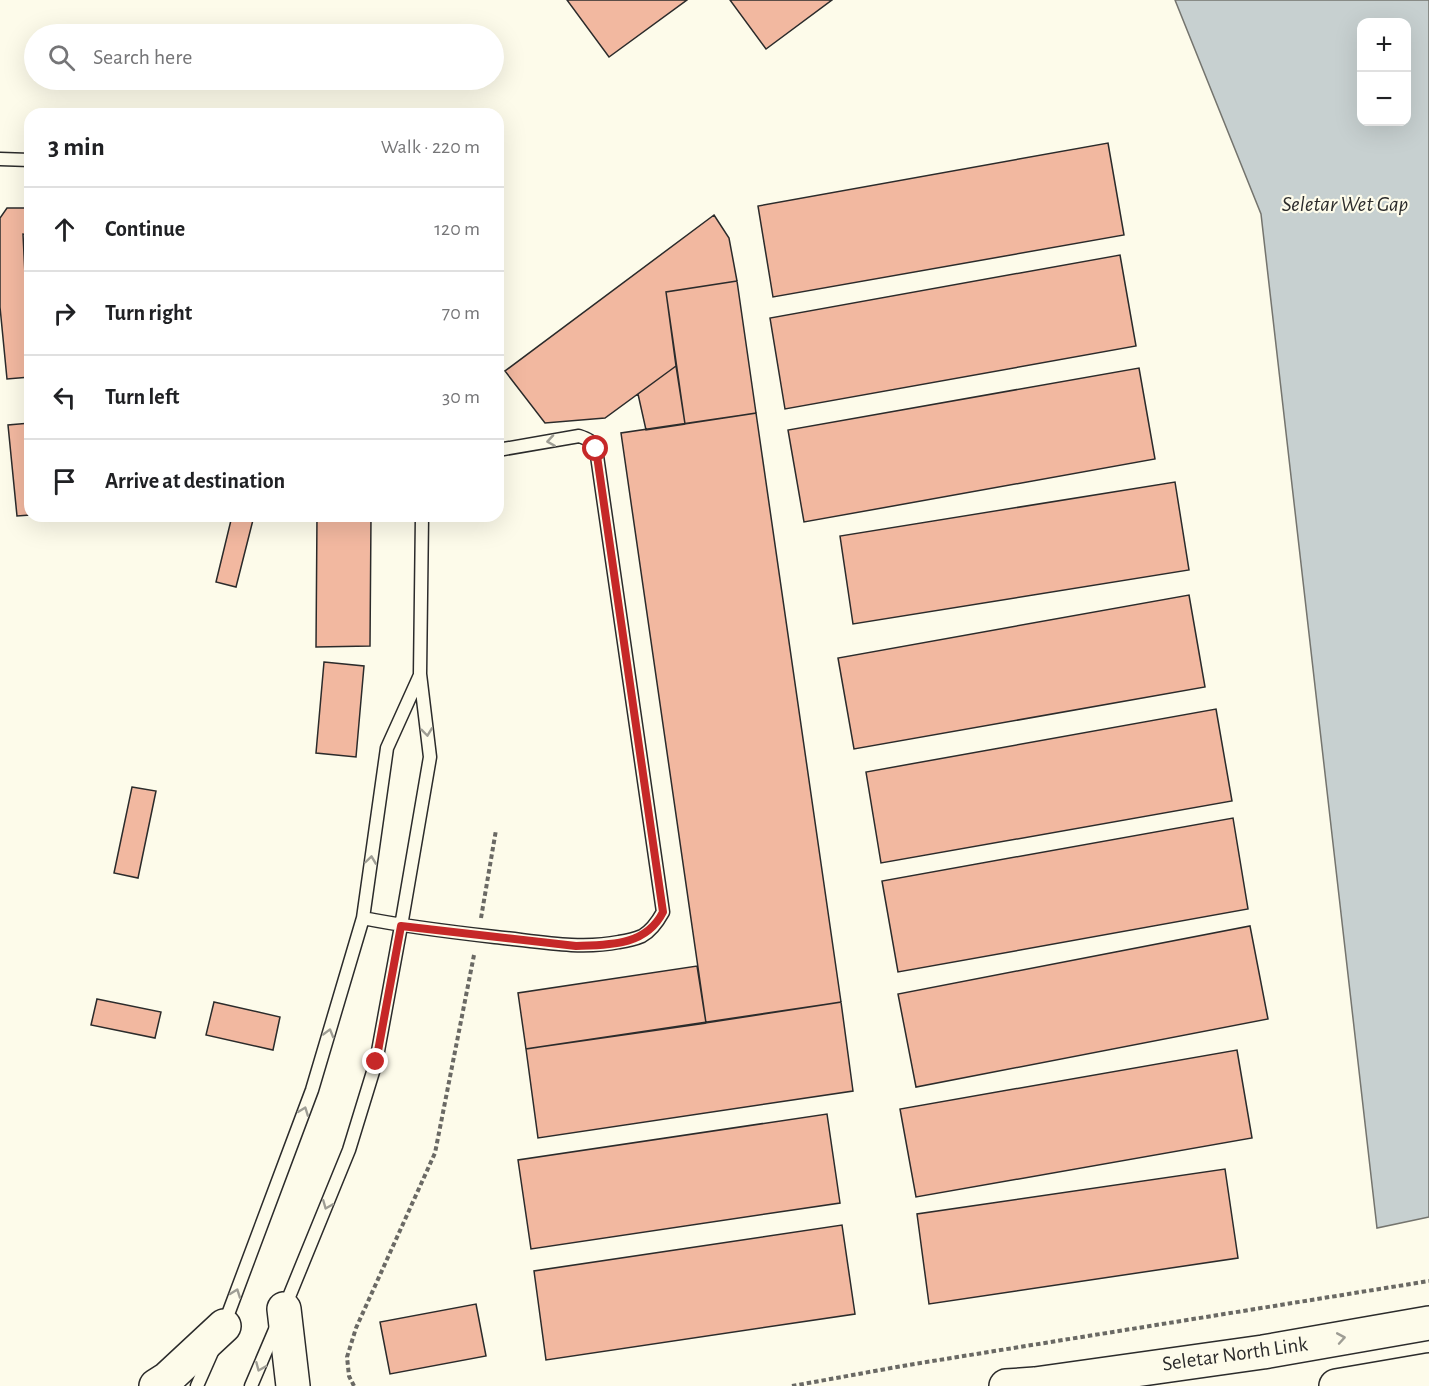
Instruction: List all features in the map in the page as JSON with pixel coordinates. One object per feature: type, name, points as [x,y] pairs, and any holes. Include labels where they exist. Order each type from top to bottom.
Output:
[{"type":"main road","points":[[284,1309],[293,1386]]},
{"type":"main road","name":"Seletar North Link","points":[[1006,1386],[1035,1384],[1263,1352],[1429,1323]]},
{"type":"main road","points":[[156,1386],[167,1379],[224,1326]]},
{"type":"main road","points":[[1336,1386],[1429,1371]]},
{"type":"lane","points":[[0,159],[24,160]]},
{"type":"lane","points":[[363,918],[401,926],[576,946],[604,945],[642,936],[663,912],[596,449],[593,442],[579,436],[504,449]]},
{"type":"lane","points":[[251,1386],[349,1150],[376,1062],[430,757],[420,674],[422,522]]},
{"type":"lane","points":[[197,1386],[224,1326],[312,1090],[363,918],[387,748],[420,674]]},
{"type":"path","points":[[354,1386],[349,1376],[346,1357],[356,1328],[435,1153],[496,830]]},
{"type":"path","points":[[792,1386],[1429,1281]]},
{"type":"water","name":"Seletar Wet Gap","points":[[1175,0],[1429,0],[1429,1217],[1377,1228],[1261,214]]},
{"type":"building","points":[[567,0],[687,0],[609,57]]},
{"type":"building","points":[[730,0],[832,0],[766,49]]},
{"type":"building","points":[[1108,143],[1124,235],[773,297],[758,206]]},
{"type":"building","points":[[7,208],[24,208],[24,378],[7,379],[0,307],[0,218]]},
{"type":"building","points":[[714,215],[729,238],[737,281],[666,292],[676,366],[605,418],[545,423],[505,371]]},
{"type":"building","points":[[1120,255],[1136,346],[785,409],[770,318]]},
{"type":"building","points":[[737,281],[756,413],[685,424],[666,292]]},
{"type":"building","points":[[676,366],[685,424],[646,430],[638,394]]},
{"type":"building","points":[[1139,368],[1155,459],[804,522],[788,430]]},
{"type":"building","points":[[756,413],[841,1002],[706,1023],[621,433]]},
{"type":"building","points":[[24,424],[24,515],[17,516],[8,425]]},
{"type":"building","points":[[1175,482],[1189,570],[853,624],[840,536]]},
{"type":"building","points":[[231,522],[252,522],[236,587],[216,582]]},
{"type":"building","points":[[317,522],[371,522],[370,646],[316,647]]},
{"type":"building","points":[[1189,595],[1205,687],[854,749],[838,658]]},
{"type":"building","points":[[324,662],[364,666],[356,757],[316,753]]},
{"type":"building","points":[[1216,709],[1232,801],[881,863],[866,772]]},
{"type":"building","points":[[132,787],[156,791],[138,878],[114,873]]},
{"type":"building","points":[[1233,818],[1248,909],[898,972],[882,881]]},
{"type":"building","points":[[1250,926],[1268,1019],[916,1087],[898,994]]},
{"type":"building","points":[[697,966],[706,1023],[526,1049],[518,993]]},
{"type":"building","points":[[97,999],[161,1012],[155,1038],[91,1025]]},
{"type":"building","points":[[214,1002],[280,1017],[273,1050],[206,1035]]},
{"type":"building","points":[[841,1002],[853,1091],[538,1138],[526,1049]]},
{"type":"building","points":[[1237,1050],[1252,1138],[916,1197],[900,1109]]},
{"type":"building","points":[[827,1114],[840,1203],[531,1249],[518,1160]]},
{"type":"building","points":[[1225,1169],[1238,1258],[929,1304],[917,1214]]},
{"type":"building","points":[[842,1225],[855,1314],[546,1360],[534,1271]]},
{"type":"building","points":[[476,1304],[486,1356],[390,1374],[380,1322]]},
{"type":"route","points":[[376,1062],[401,926],[576,946],[604,945],[642,936],[663,912],[596,449]]}]
